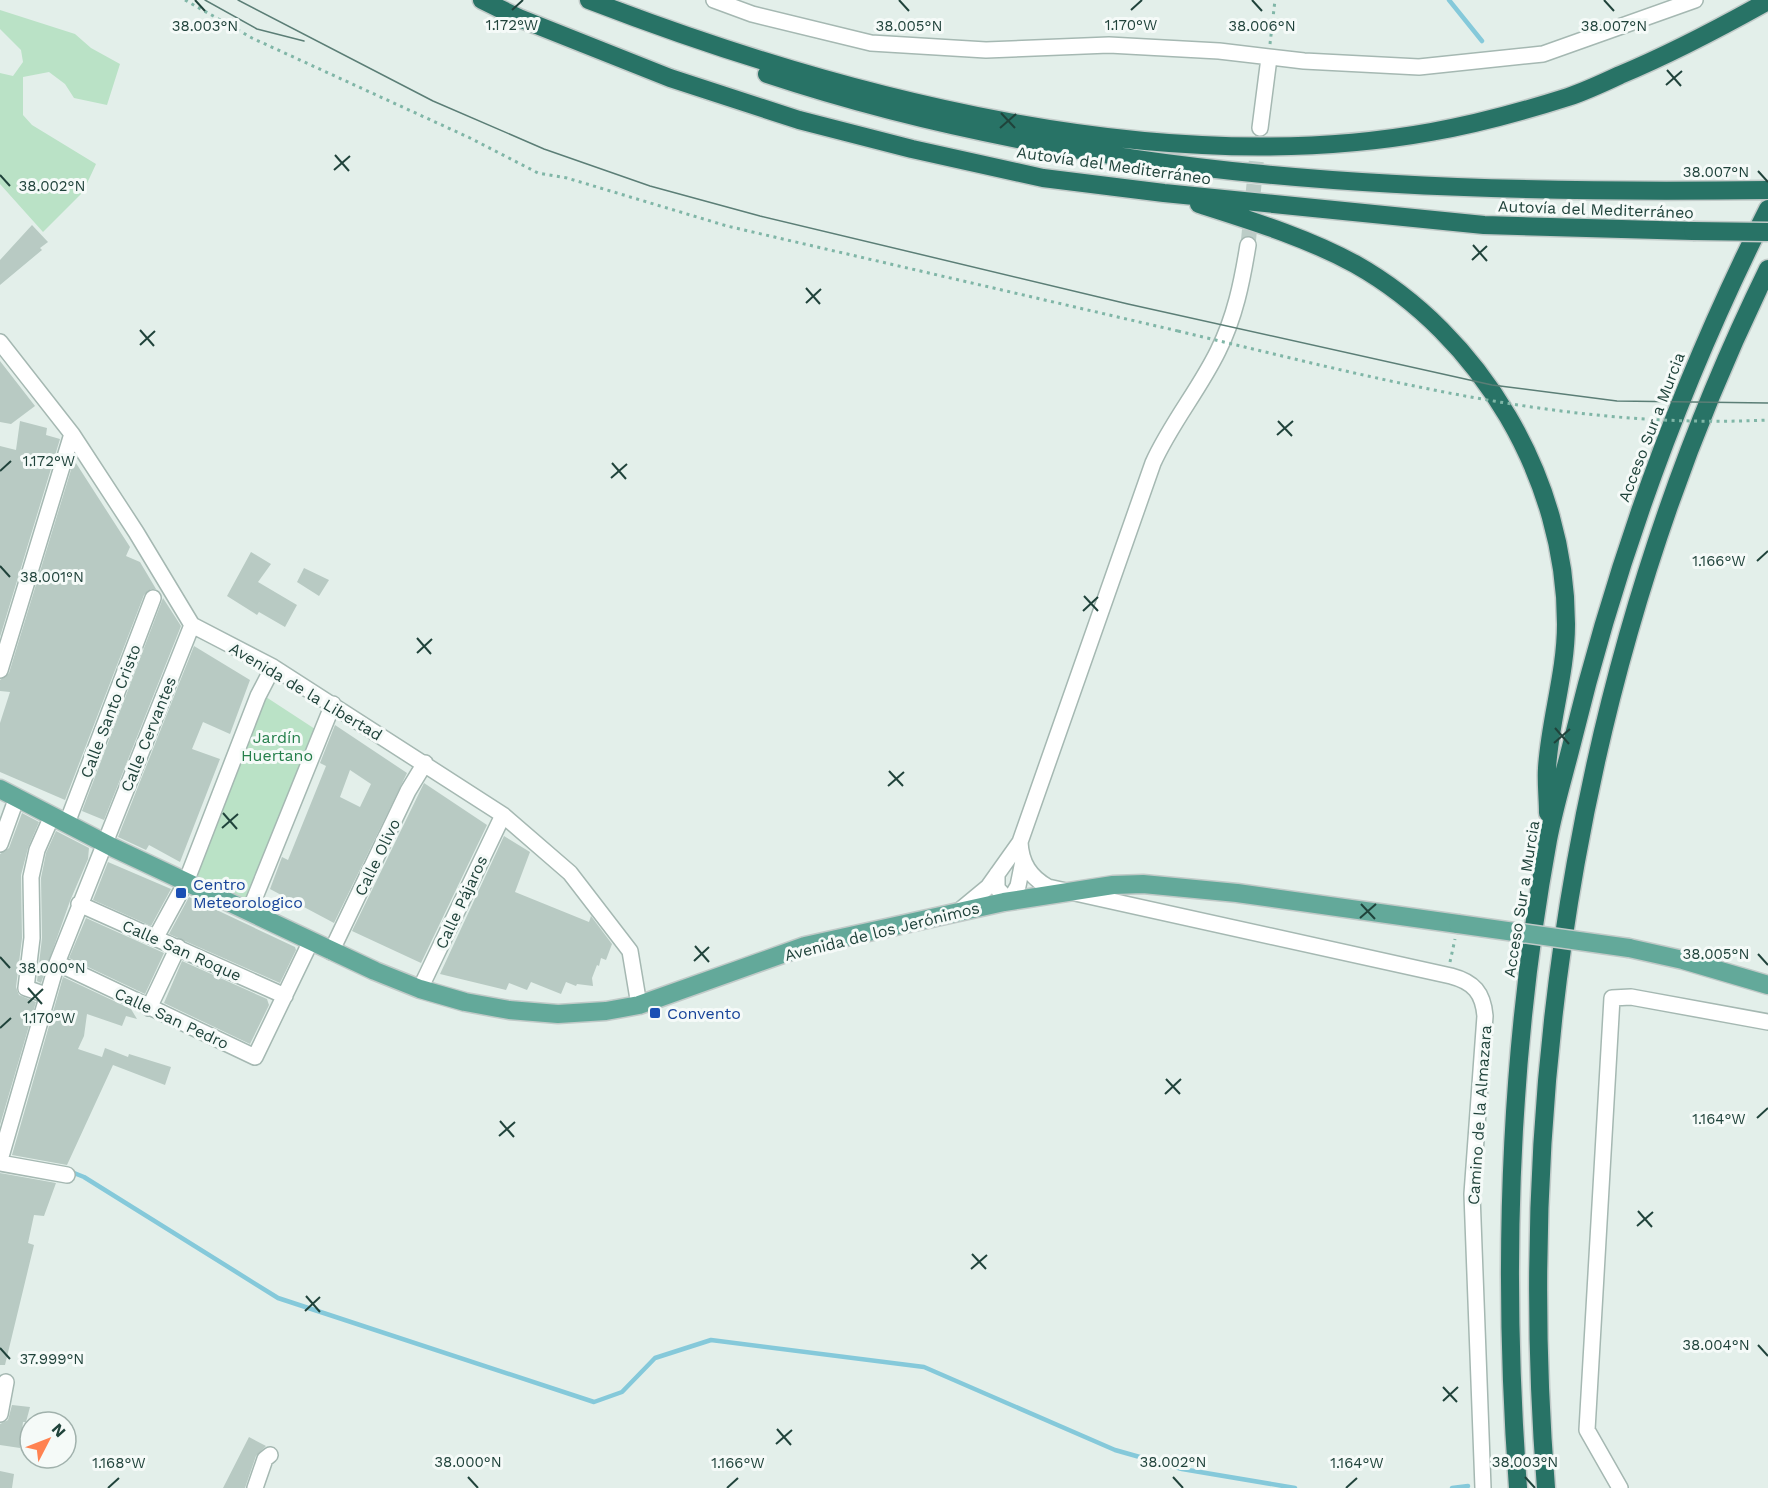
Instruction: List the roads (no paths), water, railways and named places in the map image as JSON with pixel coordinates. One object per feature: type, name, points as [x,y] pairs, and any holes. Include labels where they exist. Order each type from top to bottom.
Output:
[{"type":"highway","name":"Autovía del Mediterráneo","points":[[482,0],[519,18],[670,78],[799,120],[912,150],[1043,178],[1164,194],[1484,225],[1768,232]]},
{"type":"highway","points":[[579,0],[730,62],[798,84],[949,125],[1101,155],[1175,166],[1344,183],[1544,189],[1768,190]]},
{"type":"highway","name":"Autovía del Mediterráneo","points":[[589,0],[743,55],[949,110],[1128,139],[1251,147],[1367,141],[1432,132],[1571,96],[1688,46],[1768,1]]},
{"type":"highway","points":[[1164,194],[1300,238],[1374,277],[1405,298],[1450,340],[1479,374],[1509,418],[1525,448],[1547,506],[1562,581],[1566,623],[1563,670],[1547,767],[1548,836]]},
{"type":"highway","name":"Acceso Sur a Murcia","points":[[1518,1488],[1508,1297],[1511,1180],[1529,970],[1548,836],[1604,620],[1635,524],[1701,350],[1768,209]]},
{"type":"highway","points":[[1546,1488],[1539,1401],[1538,1218],[1547,1070],[1557,975],[1572,882],[1611,700],[1654,552],[1693,439],[1767,272]]},
{"type":"main road","name":"Avenida de los Jerónimos","points":[[0,789],[104,843],[310,943],[420,989],[498,1008],[558,1014],[606,1011],[639,1005],[805,946],[1009,901],[1113,885],[1182,887],[1629,948],[1683,960],[1768,985]]},
{"type":"street","points":[[714,0],[752,14],[871,43],[986,50],[1109,45],[1219,51],[1269,58],[1419,67],[1543,54],[1695,0]]},
{"type":"street","points":[[1260,128],[1269,58]]},
{"type":"street","points":[[957,912],[977,898],[1020,842],[1153,463],[1169,430],[1211,365],[1232,321],[1248,245]]},
{"type":"street","points":[[0,342],[72,434],[136,532],[192,625]]},
{"type":"street","points":[[0,670],[72,434]]},
{"type":"street","name":"Calle Santo Cristo","points":[[46,995],[27,988],[32,938],[31,877],[37,850],[60,819],[153,598]]},
{"type":"street","name":"Avenida de la Libertad","points":[[192,625],[273,667],[503,815],[570,873],[630,951],[639,1005]]},
{"type":"street","name":"Calle Cervantes","points":[[0,1162],[57,963],[192,625]]},
{"type":"street","points":[[156,938],[186,882],[258,696],[273,667]]},
{"type":"street","points":[[249,912],[333,704]]},
{"type":"street","name":"Calle Olivo","points":[[331,952],[408,791],[425,764]]},
{"type":"street","points":[[0,844],[17,797]]},
{"type":"street","name":"Calle Pájaros","points":[[420,989],[503,815]]},
{"type":"street","points":[[997,874],[997,888],[1009,901],[1018,886],[1023,861],[1020,842]]},
{"type":"street","name":"Camino de la Almazara","points":[[1023,861],[1041,883],[1064,891],[1461,979],[1479,991],[1484,1001],[1485,1016],[1472,1194],[1483,1488]]},
{"type":"street","name":"Calle San Roque","points":[[79,904],[285,996]]},
{"type":"street","points":[[285,996],[310,943]]},
{"type":"street","points":[[148,1008],[178,947]]},
{"type":"street","name":"Calle San Pedro","points":[[57,963],[148,1008],[255,1056],[285,996]]},
{"type":"street","points":[[1620,1488],[1587,1430],[1612,998],[1631,997],[1768,1022]]},
{"type":"street","points":[[0,1162],[67,1175]]},
{"type":"street","points":[[0,1414],[6,1382]]},
{"type":"street","points":[[255,1488],[265,1459],[270,1455]]},
{"type":"waterway","points":[[1449,0],[1482,41]]},
{"type":"waterway","points":[[69,1171],[84,1177],[278,1298],[594,1402],[622,1392],[655,1358],[711,1340],[924,1367],[1115,1450],[1182,1469],[1295,1488]]},
{"type":"waterway","points":[[1452,1488],[1468,1486]]},
{"type":"tunnel","points":[[1248,245],[1259,134]]},
{"type":"tram line","points":[[205,0],[257,29],[304,41]]},
{"type":"tram line","points":[[238,0],[433,101],[544,149],[650,186],[760,216],[1128,304],[1492,385],[1617,401],[1768,403]]},
{"type":"place","name":"Centro Meteorologico","points":[[181,893]]},
{"type":"place","name":"Convento","points":[[655,1013]]},
{"type":"park label","name":"Jardín Huertano","points":[[277,746]]}]
